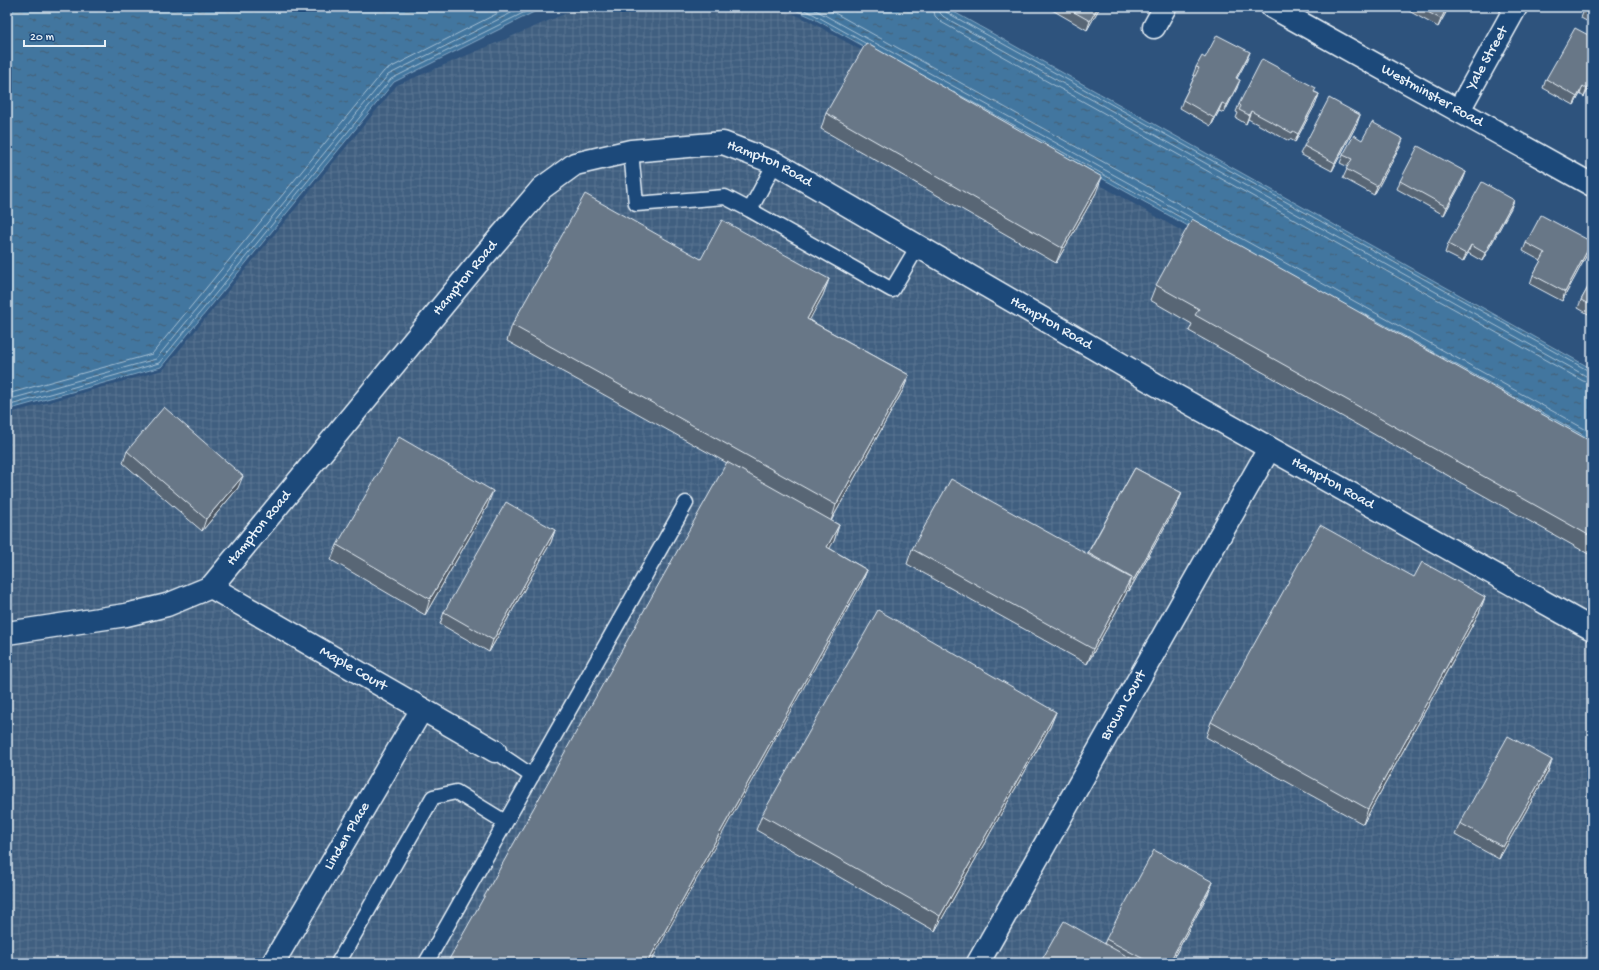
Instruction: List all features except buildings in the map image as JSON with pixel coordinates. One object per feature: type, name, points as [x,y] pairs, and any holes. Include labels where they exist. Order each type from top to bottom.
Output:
[{"type":"street","points":[[1154,27],[1165,7]]},
{"type":"street","name":"Westminster Road","points":[[1272,7],[1592,185]]},
{"type":"street","name":"Yale Street","points":[[1459,110],[1516,7]]},
{"type":"street","name":"Hampton Road","points":[[7,633],[126,615],[167,605],[211,587],[477,264],[542,188],[575,164],[631,151],[723,143],[775,163],[1269,449],[1592,629]]},
{"type":"street","name":"Brown Court","points":[[978,963],[1269,449]]},
{"type":"street","name":"Maple Court","points":[[211,587],[495,751]]},
{"type":"street","name":"Linden Place","points":[[273,963],[422,709]]},
{"type":"lane","points":[[631,151],[636,204],[725,197],[892,290],[918,246]]},
{"type":"lane","points":[[750,210],[775,163]]},
{"type":"lane","points":[[426,963],[686,503]]},
{"type":"lane","points":[[495,751],[532,776]]},
{"type":"lane","points":[[338,963],[432,797],[456,792],[505,822]]},
{"type":"shaded area","points":[[581,7],[778,7],[809,21],[1187,234],[1592,457],[1592,963],[7,963],[7,414],[163,370],[397,85]]},
{"type":"water","points":[[7,7],[544,7],[394,82],[161,367],[7,410]]},
{"type":"water","points":[[788,7],[945,7],[1592,369],[1592,450],[811,17]]}]
